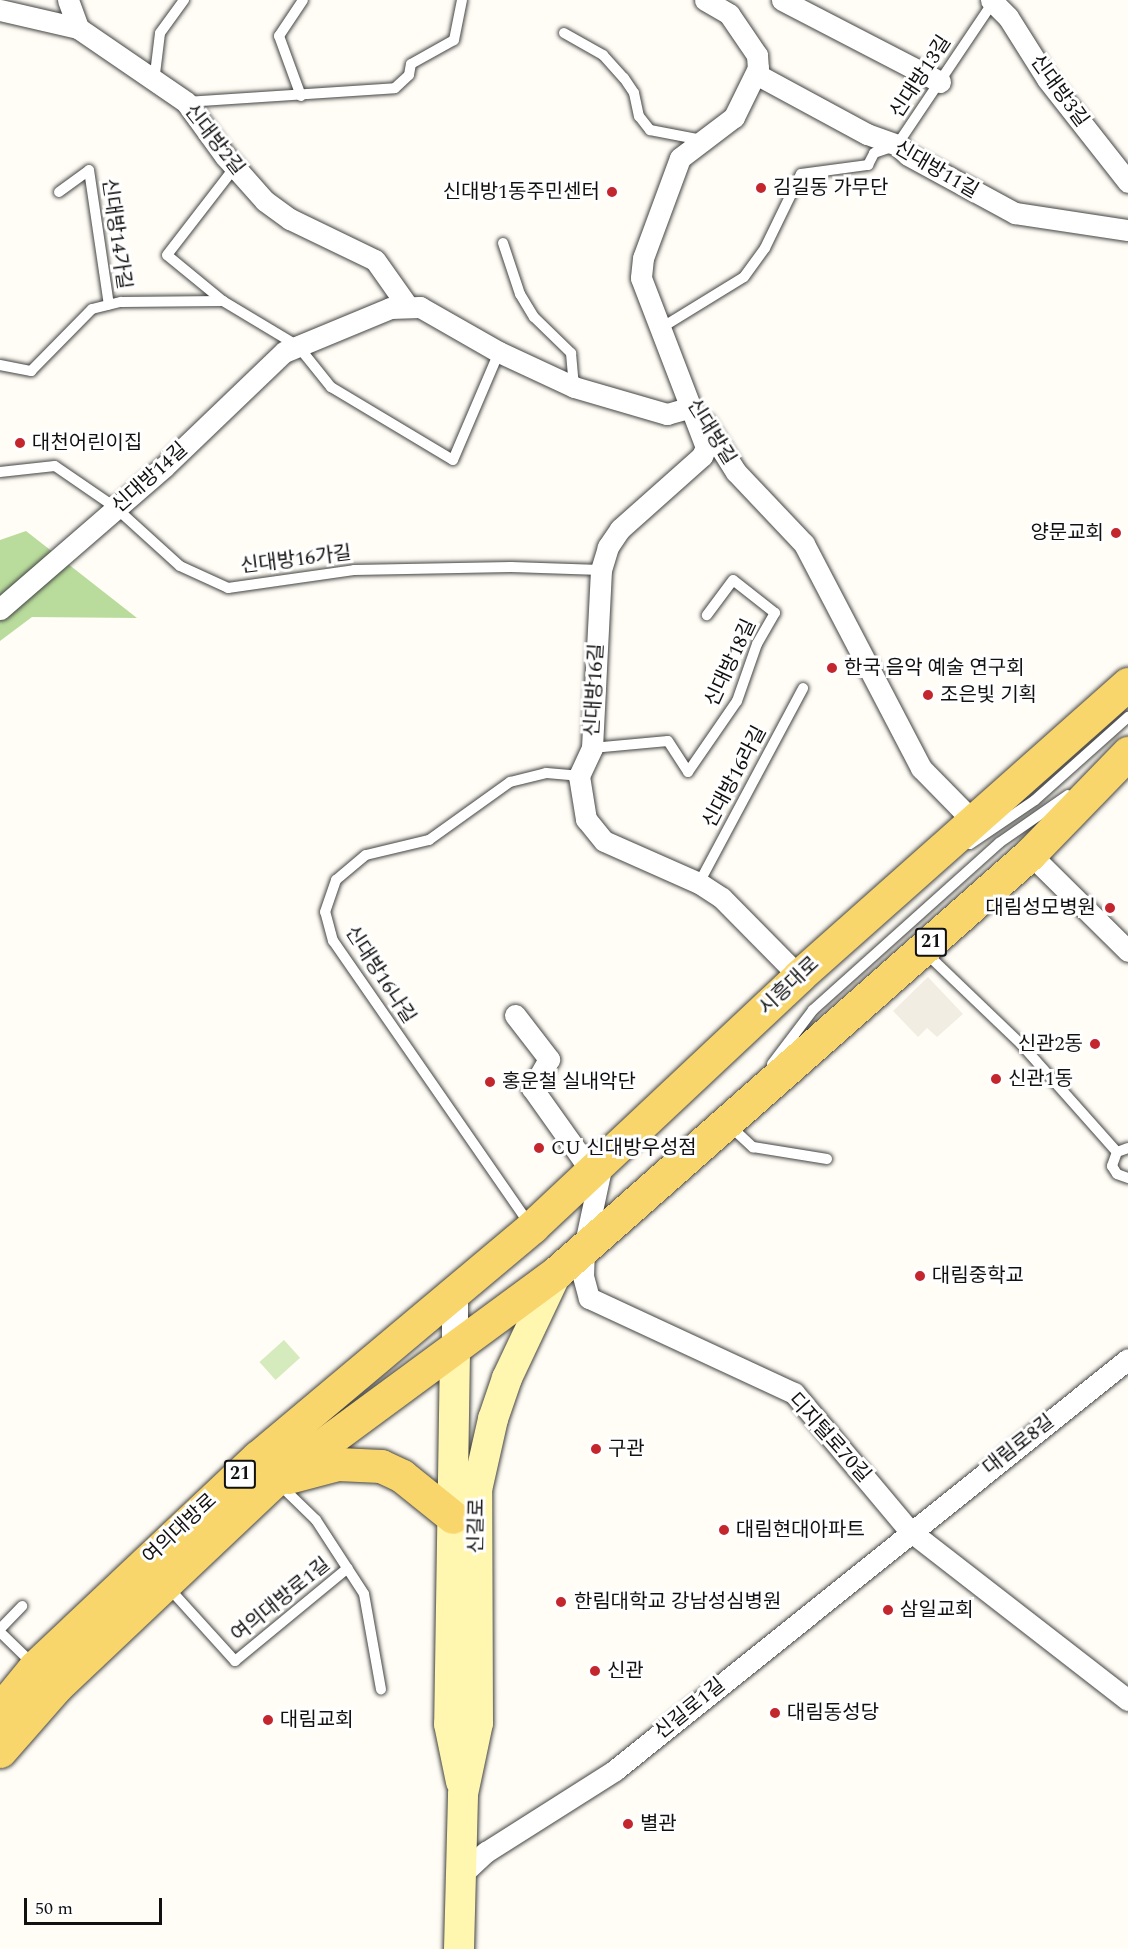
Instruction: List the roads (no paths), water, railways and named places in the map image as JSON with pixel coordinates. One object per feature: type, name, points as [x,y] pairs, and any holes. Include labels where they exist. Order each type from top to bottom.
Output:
[{"type":"main road","name":"시흥대로","points":[[455,1292],[532,1227],[799,976],[1128,684]]},
{"type":"main road","name":"21","points":[[460,1346],[557,1272],[1030,855],[1128,754]]},
{"type":"main road","name":"신길로","points":[[465,1520],[477,1490],[493,1419],[516,1353],[557,1272]]},
{"type":"main road","name":"여의대방로","points":[[0,1751],[46,1677],[258,1457],[455,1292]]},
{"type":"main road","name":"여의대방로","points":[[0,1710],[46,1677],[165,1583],[275,1480],[395,1390],[460,1346]]},
{"type":"main road","name":"신길로","points":[[459,1949],[463,1794],[449,1724],[465,1520],[460,1346]]},
{"type":"main road","points":[[275,1480],[338,1464],[381,1466],[402,1476],[465,1520]]},
{"type":"street","points":[[68,0],[78,28]]},
{"type":"street","points":[[705,0],[729,14],[745,35],[757,55],[756,74]]},
{"type":"street","points":[[782,0],[940,81]]},
{"type":"street","name":"신대방3길","points":[[993,1],[1008,17],[1047,79],[1128,182]]},
{"type":"street","name":"신대방2길","points":[[0,10],[78,28],[154,83],[186,102],[235,167],[265,201],[290,219],[375,260],[406,304]]},
{"type":"street","name":"신대방길","points":[[756,74],[734,117],[680,158],[643,258],[641,278],[691,407],[736,472],[804,544],[921,768],[974,821]]},
{"type":"street","name":"신대방11길","points":[[756,74],[867,134],[897,145],[908,155],[1015,213],[1128,230]]},
{"type":"street","points":[[406,304],[420,307],[498,352],[574,387],[667,414],[691,407]]},
{"type":"street","name":"신대방14길","points":[[0,609],[116,508],[284,351],[406,304]]},
{"type":"street","name":"신대방16길","points":[[579,776],[592,748],[601,570],[608,547],[620,530],[702,456],[706,447],[704,438],[691,407]]},
{"type":"street","points":[[579,776],[586,819],[604,841],[699,883],[722,898],[799,976]]},
{"type":"street","points":[[1030,855],[1128,951]]},
{"type":"street","points":[[515,1015],[549,1059],[532,1088],[597,1165]]},
{"type":"street","name":"디지털로70길","points":[[597,1165],[584,1248],[583,1276],[590,1298],[794,1393],[910,1531],[1124,1690]]},
{"type":"street","name":"신길로","points":[[455,1292],[460,1346]]},
{"type":"street","name":"대림로8길","points":[[910,1531],[1128,1359]]},
{"type":"street","name":"신길로1길","points":[[461,1875],[486,1852],[615,1770],[910,1531]]},
{"type":"lane","points":[[154,83],[159,33],[184,0]]},
{"type":"lane","points":[[301,96],[279,36],[303,0]]},
{"type":"lane","points":[[186,102],[242,95],[301,96],[395,88],[409,75],[411,64],[454,40],[462,0]]},
{"type":"lane","name":"신대방13길","points":[[661,327],[744,278],[765,248],[801,174],[868,165],[874,153],[897,145],[993,1]]},
{"type":"lane","points":[[564,33],[603,55],[624,78],[634,93],[639,116],[650,130],[702,140]]},
{"type":"lane","points":[[235,167],[167,255],[224,301],[298,346],[331,387],[453,460],[498,352]]},
{"type":"lane","name":"신대방14가길","points":[[59,192],[89,170],[109,305]]},
{"type":"lane","points":[[503,243],[520,294],[534,317],[571,353],[574,387]]},
{"type":"lane","name":"신대방14가길","points":[[0,364],[31,371],[92,309],[109,305],[224,301]]},
{"type":"lane","name":"신대방16가길","points":[[0,472],[55,466],[116,508],[180,566],[228,588],[354,570],[511,567],[601,570]]},
{"type":"lane","name":"신대방18길","points":[[592,748],[668,741],[688,772],[737,701],[757,644],[775,613],[733,580],[707,615]]},
{"type":"lane","name":"신대방16라길","points":[[699,883],[803,688]]},
{"type":"lane","points":[[874,909],[1035,800],[1128,717]]},
{"type":"lane","points":[[827,1159],[753,1147],[726,1122],[813,1010],[999,843],[1128,754]]},
{"type":"lane","name":"신대방16나길","points":[[532,1227],[483,1160],[333,941],[325,912],[336,880],[366,855],[429,840],[510,782],[546,773],[579,776]]},
{"type":"lane","points":[[922,950],[1021,1044],[1123,1150],[1112,1161],[1114,1170],[1128,1178]]},
{"type":"lane","name":"여의대방로1길","points":[[275,1480],[316,1520],[364,1594],[381,1689]]},
{"type":"lane","name":"여의대방로1길","points":[[165,1583],[235,1661],[348,1568]]},
{"type":"lane","points":[[22,1606],[0,1631],[46,1677]]},
{"type":"place","name":"김길동 가무단","points":[[761,188]]},
{"type":"place","name":"신대방1동주민센터","points":[[612,192]]},
{"type":"place","name":"대천어린이집","points":[[20,443]]},
{"type":"place","name":"양문교회","points":[[1116,533]]},
{"type":"place","name":"한국 음악 예술 연구회","points":[[832,668]]},
{"type":"place","name":"조은빛 기획","points":[[928,695]]},
{"type":"place","name":"대림성모병원","points":[[1110,908]]},
{"type":"place","name":"신관2동","points":[[1095,1044]]},
{"type":"place","name":"신관1동","points":[[996,1079]]},
{"type":"place","name":"홍운철 실내악단","points":[[490,1082]]},
{"type":"place","name":"CU 신대방우성점","points":[[539,1148]]},
{"type":"place","name":"대림중학교","points":[[920,1276]]},
{"type":"place","name":"구관","points":[[596,1449]]},
{"type":"place","name":"대림현대아파트","points":[[724,1530]]},
{"type":"place","name":"한림대학교 강남성심병원","points":[[561,1602]]},
{"type":"place","name":"삼일교회","points":[[888,1610]]},
{"type":"place","name":"신관","points":[[595,1671]]},
{"type":"place","name":"대림동성당","points":[[775,1713]]},
{"type":"place","name":"대림교회","points":[[268,1720]]},
{"type":"place","name":"별관","points":[[628,1824]]}]
